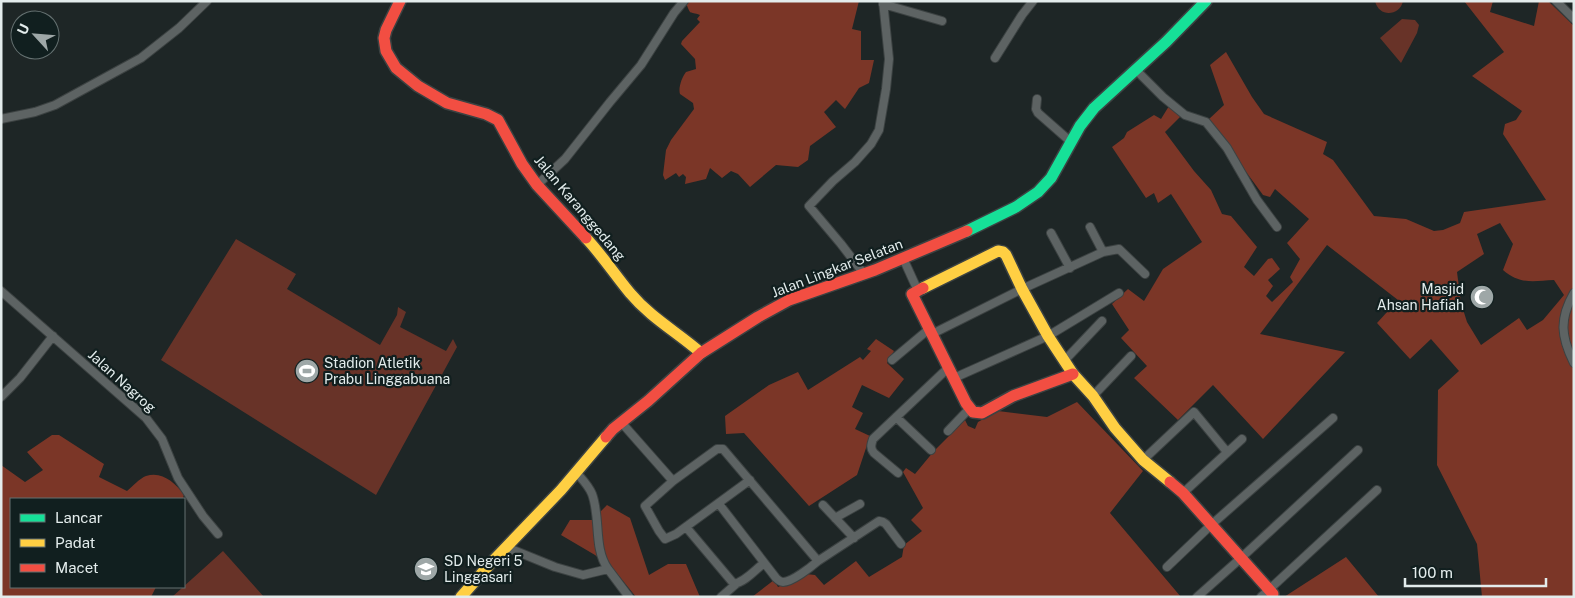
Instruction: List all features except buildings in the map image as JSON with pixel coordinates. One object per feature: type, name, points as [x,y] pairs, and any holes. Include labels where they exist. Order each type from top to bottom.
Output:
[{"type":"street","points":[[1,119],[35,112],[55,105],[141,58],[179,28],[207,1]]},
{"type":"street","name":"Jalan Karanggedang","points":[[400,1],[384,38],[386,51],[396,68],[418,86],[447,103],[486,114],[498,120],[522,164],[538,185],[599,252],[630,293],[658,320],[701,353]]},
{"type":"street","points":[[538,185],[565,159],[641,65],[674,13],[684,1]]},
{"type":"street","points":[[995,58],[1033,1]]},
{"type":"street","name":"Jalan Lingkar Selatan","points":[[461,597],[621,422],[648,401],[701,353],[758,317],[790,300],[864,274],[958,235],[1016,207],[1045,187],[1080,126],[1094,108],[1166,42],[1206,1]]},
{"type":"street","points":[[1556,1],[1574,18]]},
{"type":"street","points":[[864,274],[809,206],[855,162],[871,144],[879,130],[889,59],[883,2],[942,21]]},
{"type":"street","points":[[1136,69],[1163,97],[1185,115],[1206,122],[1227,148],[1257,200],[1277,226]]},
{"type":"street","points":[[1037,99],[1036,109],[1038,113],[1071,142]]},
{"type":"street","points":[[1090,227],[1103,252]]},
{"type":"street","points":[[1051,234],[1070,268]]},
{"type":"street","points":[[892,360],[930,332],[1103,252],[1119,249],[1145,274]]},
{"type":"street","points":[[1073,374],[1013,396],[982,413],[974,412],[951,373],[912,294],[998,251],[1006,255],[1048,336],[1073,374],[1093,396],[1115,428],[1143,460],[1183,493],[1241,558],[1268,593],[1376,490]]},
{"type":"street","points":[[903,258],[918,291]]},
{"type":"street","name":"Jalan Nagrog","points":[[1,291],[146,418],[162,439],[178,478],[203,516],[218,534]]},
{"type":"street","points":[[898,473],[874,453],[871,447],[874,440],[896,417],[951,373],[1048,336],[1119,292]]},
{"type":"street","points":[[1574,294],[1564,314],[1563,331],[1568,351],[1574,363]]},
{"type":"street","points":[[1065,360],[1102,321]]},
{"type":"street","points":[[1,397],[20,378],[53,336]]},
{"type":"street","points":[[1093,396],[1131,356]]},
{"type":"street","points":[[948,431],[970,408]]},
{"type":"street","points":[[1143,460],[1194,412],[1227,452]]},
{"type":"street","points":[[896,417],[930,450]]},
{"type":"street","points":[[1167,567],[1211,525],[1333,418]]},
{"type":"street","points":[[621,422],[673,481]]},
{"type":"street","points":[[1183,493],[1242,439]]},
{"type":"street","points":[[750,480],[676,534],[665,539],[646,507],[673,481],[716,449],[721,448],[750,480],[818,561]]},
{"type":"street","points":[[1197,597],[1358,450]]},
{"type":"street","points":[[576,472],[592,492],[603,561],[629,597]]},
{"type":"street","points":[[719,504],[776,578],[783,582],[805,572],[818,561],[877,522],[882,521],[886,524],[901,544]]},
{"type":"street","points":[[835,518],[860,504]]},
{"type":"street","points":[[823,505],[854,538]]},
{"type":"street","points":[[686,527],[727,578],[736,584]]},
{"type":"street","points":[[506,547],[554,567],[583,575],[608,569]]},
{"type":"street","points":[[721,597],[764,563]]},
{"type":"shaded area","points":[[687,1],[859,1],[852,29],[861,31],[861,60],[874,60],[869,83],[859,88],[845,109],[836,100],[824,112],[836,127],[810,146],[808,160],[798,167],[776,165],[750,187],[738,174],[731,171],[722,178],[710,168],[706,179],[685,184],[686,177],[683,174],[679,177],[676,173],[665,180],[663,175],[666,150],[671,140],[694,109],[693,103],[680,94],[681,83],[686,72],[696,69],[695,59],[681,44],[700,22],[697,19],[700,15],[690,11],[686,3]]},
{"type":"shaded area","points":[[1375,1],[1403,1],[1398,10],[1389,13],[1381,10]]},
{"type":"shaded area","points":[[1464,1],[1493,1],[1490,12],[1534,26],[1539,1],[1548,1],[1574,26],[1574,597],[1482,597],[1477,544],[1437,465],[1438,390],[1459,371],[1431,339],[1410,359],[1377,323],[1398,300],[1327,245],[1260,334],[1345,352],[1263,439],[1213,385],[1178,420],[1134,378],[1147,366],[1121,338],[1129,330],[1112,304],[1128,289],[1144,301],[1163,269],[1202,242],[1171,194],[1158,203],[1154,193],[1146,198],[1112,147],[1124,138],[1127,132],[1154,115],[1161,119],[1169,106],[1182,115],[1165,132],[1194,171],[1211,190],[1222,214],[1231,216],[1257,247],[1244,267],[1254,276],[1268,259],[1272,258],[1280,269],[1268,280],[1273,286],[1266,296],[1272,302],[1293,282],[1290,277],[1300,259],[1287,243],[1309,219],[1275,189],[1270,197],[1263,195],[1208,120],[1224,105],[1210,65],[1226,52],[1264,114],[1327,142],[1323,154],[1333,160],[1374,216],[1406,219],[1434,231],[1443,230],[1460,223],[1464,212],[1546,200],[1503,134],[1505,124],[1516,120],[1522,111],[1472,76],[1504,52]],"holes":[[[1500,223],[1513,244],[1503,270],[1521,280],[1554,280],[1564,295],[1543,320],[1527,330],[1519,318],[1481,345],[1467,322],[1461,303],[1457,272],[1484,254],[1477,234]]]},
{"type":"shaded area","points":[[1402,19],[1415,20],[1419,25],[1417,33],[1401,63],[1380,38]]},
{"type":"shaded area","points":[[236,239],[296,274],[287,289],[380,345],[397,315],[398,307],[406,312],[400,327],[446,351],[453,339],[457,347],[376,495],[161,360]]},
{"type":"shaded area","points":[[876,339],[894,351],[887,363],[904,379],[889,398],[862,385],[852,407],[863,413],[855,429],[870,436],[857,475],[809,506],[744,433],[726,434],[725,416],[769,385],[798,372],[808,390],[860,357],[863,360],[871,351],[867,349]]},
{"type":"shaded area","points":[[1077,402],[1143,471],[1110,513],[1181,597],[752,597],[774,580],[778,587],[806,574],[815,575],[824,585],[856,561],[869,577],[902,557],[904,545],[922,531],[911,520],[923,508],[903,472],[906,468],[915,474],[934,451],[965,420],[968,426],[975,429],[978,422],[998,411],[1047,417]]},
{"type":"shaded area","points":[[52,435],[59,435],[104,464],[99,477],[127,491],[144,477],[158,475],[168,479],[184,494],[183,498],[10,498],[10,588],[156,588],[151,597],[1,597],[1,465],[25,482],[43,470],[27,452]]},
{"type":"shaded area","points":[[607,505],[630,518],[649,575],[668,564],[686,564],[700,597],[636,597],[615,571],[595,555],[561,535],[570,520],[592,520]]},
{"type":"shaded area","points":[[223,551],[264,597],[172,597],[182,588],[185,588],[185,585]]},
{"type":"shaded area","points":[[1346,557],[1379,597],[1284,597]]},
{"type":"traffic: fast","points":[[967,231],[1016,207],[1038,192],[1051,178],[1080,126],[1094,108],[1166,42],[1206,1]]},
{"type":"traffic: slow","points":[[586,238],[638,302],[701,353]]},
{"type":"traffic: slow","points":[[923,288],[998,251],[1003,252],[1048,336],[1073,374],[1093,396],[1115,428],[1143,460],[1170,482]]},
{"type":"traffic: slow","points":[[461,597],[561,490],[606,437]]},
{"type":"traffic: jam","points":[[400,1],[384,38],[386,51],[396,68],[418,86],[447,103],[486,114],[498,120],[522,164],[537,185],[586,238]]},
{"type":"traffic: jam","points":[[606,437],[701,353],[758,317],[789,300],[875,270],[967,231]]},
{"type":"traffic: jam","points":[[923,288],[912,294],[966,403],[973,412],[982,413],[1013,396],[1073,374]]},
{"type":"traffic: jam","points":[[1170,482],[1183,493],[1273,594]]},
{"type":"place","name":"Masjid Ahsan Hafiah","points":[[1482,297]]},
{"type":"place","name":"Stadion Atletik Prabu Linggabuana","points":[[307,371]]},
{"type":"place","name":"SD Negeri 5 Linggasari","points":[[426,569]]}]
